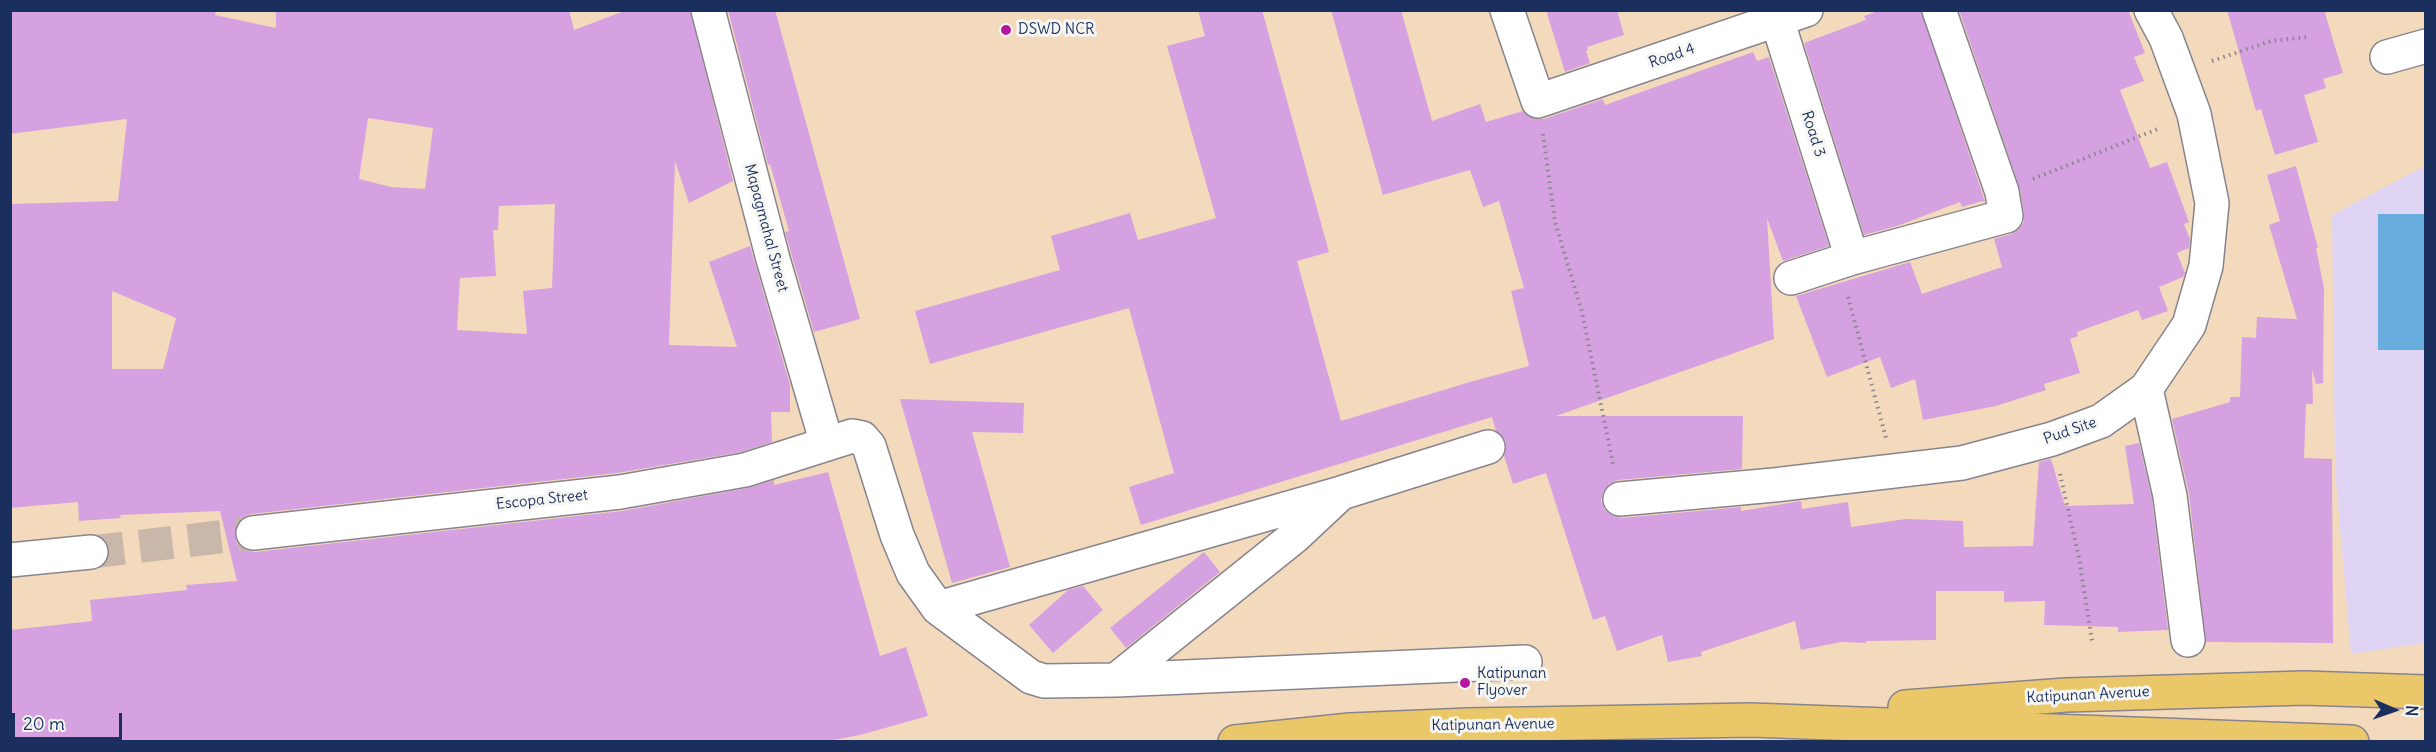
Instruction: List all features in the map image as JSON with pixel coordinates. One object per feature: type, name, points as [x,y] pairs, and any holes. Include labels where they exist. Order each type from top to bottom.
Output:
[{"type":"main road","name":"Katipunan Avenue","points":[[1751,720],[2066,695],[2304,688],[2426,692]]},
{"type":"main road","name":"Katipunan Avenue","points":[[1235,741],[1350,730],[1468,725],[1751,720],[2352,741]]},
{"type":"street","name":"Mapagmahal Street","points":[[708,10],[773,259],[827,444]]},
{"type":"street","points":[[1507,10],[1538,101]]},
{"type":"street","points":[[1791,278],[1852,258],[2006,216],[2002,192],[1939,10]]},
{"type":"street","name":"Pud Site","points":[[1620,499],[1774,485],[1962,463],[2052,439],[2101,421],[2146,388],[2189,325],[2206,266],[2212,203],[2194,114],[2166,38],[2151,10]]},
{"type":"street","name":"Road 4","points":[[1538,101],[1786,14]]},
{"type":"street","name":"Road 3","points":[[1786,14],[1852,258]]},
{"type":"street","points":[[2387,57],[2426,46]]},
{"type":"street","points":[[2146,388],[2170,496],[2188,640]]},
{"type":"street","name":"Escopa Street","points":[[253,533],[620,492],[745,470],[852,436],[862,438],[869,446],[897,535],[913,573],[938,608],[1031,677],[1044,681],[1116,680],[1525,662]]},
{"type":"street","points":[[938,608],[1341,493],[1488,447]]},
{"type":"street","points":[[1116,680],[1294,537],[1341,493]]},
{"type":"street","points":[[10,560],[92,552]]},
{"type":"path","points":[[2179,71],[2271,41],[2306,37]]},
{"type":"path","points":[[1538,101],[1555,222],[1582,312],[1620,499]]},
{"type":"path","points":[[2002,192],[2194,114]]},
{"type":"path","points":[[1852,258],[1842,277],[1895,470]]},
{"type":"path","points":[[2052,439],[2079,558],[2092,641]]},
{"type":"shaded area","points":[[2425,166],[2425,643],[2351,654],[2335,469],[2332,215]]},
{"type":"water","points":[[2378,214],[2425,214],[2425,350],[2378,350]]},
{"type":"building","points":[[10,10],[216,10],[215,15],[276,28],[276,10],[569,10],[574,30],[627,10],[690,10],[733,181],[689,203],[675,161],[669,345],[737,347],[709,262],[750,246],[790,385],[790,412],[771,412],[772,442],[741,452],[617,473],[251,514],[242,518],[236,525],[235,536],[238,545],[245,550],[255,552],[622,511],[748,488],[774,480],[774,485],[828,472],[880,656],[906,647],[928,716],[860,735],[828,741],[10,741],[10,630],[92,621],[90,600],[187,590],[186,585],[237,581],[220,511],[120,515],[121,518],[79,521],[78,502],[10,508],[10,204],[118,201],[127,119],[10,134]],"holes":[[[368,118],[433,128],[425,189],[391,187],[359,179]],[[555,204],[552,288],[523,291],[527,334],[457,330],[460,278],[496,276],[493,230],[498,230],[499,206]],[[112,291],[176,318],[163,369],[112,369]]]},
{"type":"building","points":[[728,10],[775,10],[860,319],[814,332],[785,232],[789,231],[770,164],[768,165]]},
{"type":"building","points":[[1198,10],[1262,10],[1329,252],[1297,261],[1341,421],[1529,366],[1511,291],[1524,288],[1499,201],[1483,207],[1470,170],[1383,195],[1331,10],[1401,10],[1432,121],[1480,104],[1486,122],[1523,111],[1534,119],[1544,119],[1603,99],[1605,105],[1753,52],[1757,61],[1769,57],[1829,246],[1783,261],[1767,218],[1774,339],[1556,416],[1743,416],[1742,469],[1618,480],[1609,484],[1603,492],[1601,501],[1605,510],[1613,516],[1622,518],[1741,507],[1741,511],[1801,501],[1802,509],[1848,502],[1851,527],[1906,519],[1963,521],[1964,547],[2033,546],[2039,462],[2051,459],[2065,506],[2134,504],[2125,446],[2139,443],[2152,499],[2168,630],[2118,632],[2118,627],[2044,625],[2045,601],[2004,602],[2004,591],[1936,591],[1936,640],[1841,642],[1801,650],[1795,621],[1701,652],[1702,656],[1668,662],[1662,635],[1617,651],[1605,616],[1593,620],[1546,473],[1513,484],[1504,456],[1506,442],[1496,431],[1492,417],[1141,525],[1129,487],[1174,473],[1129,308],[930,364],[915,311],[1060,270],[1051,236],[1130,213],[1138,240],[1216,218],[1167,46],[1205,36]]},
{"type":"building","points":[[1546,10],[1617,10],[1624,35],[1587,47],[1590,63],[1565,72]]},
{"type":"building","points":[[1881,10],[1921,10],[1985,202],[1962,207],[1960,202],[1897,226],[1864,235],[1804,43],[1866,20],[1864,16]]},
{"type":"building","points":[[1959,10],[2128,10],[2145,53],[2134,57],[2144,81],[2120,90],[2150,168],[2167,162],[2189,222],[2184,224],[2190,239],[2189,248],[2177,253],[2185,273],[2183,277],[2159,287],[2168,311],[2142,320],[2138,310],[2077,332],[2078,336],[2070,339],[2080,373],[2044,384],[2046,390],[1996,406],[1923,420],[1915,379],[1891,388],[1880,357],[1827,377],[1796,296],[1910,262],[1922,294],[2002,267],[1994,239],[2011,234],[2018,230],[2024,222],[2020,189]]},
{"type":"building","points":[[2227,10],[2324,10],[2343,73],[2323,79],[2326,88],[2304,95],[2318,142],[2275,155],[2261,109],[2256,111]]},
{"type":"building","points":[[2296,166],[2318,248],[2316,248],[2324,288],[2323,383],[2316,384],[2312,369],[2313,404],[2306,404],[2304,458],[2332,459],[2333,643],[2206,642],[2189,494],[2172,419],[2230,402],[2230,397],[2240,397],[2242,337],[2256,338],[2257,317],[2297,319],[2269,225],[2280,221],[2267,175]]},
{"type":"building","points":[[900,399],[1024,403],[1023,433],[972,432],[1010,567],[952,583]]},
{"type":"building","points":[[1204,552],[1220,572],[1126,648],[1110,628]]},
{"type":"building","points":[[1083,586],[1103,610],[1053,653],[1029,625],[1068,590]]},
{"type":"tunnel","points":[[91,552],[253,533]]},
{"type":"place","name":"DSWD NCR","points":[[1006,30]]},
{"type":"place","name":"Katipunan Flyover","points":[[1465,683]]}]
